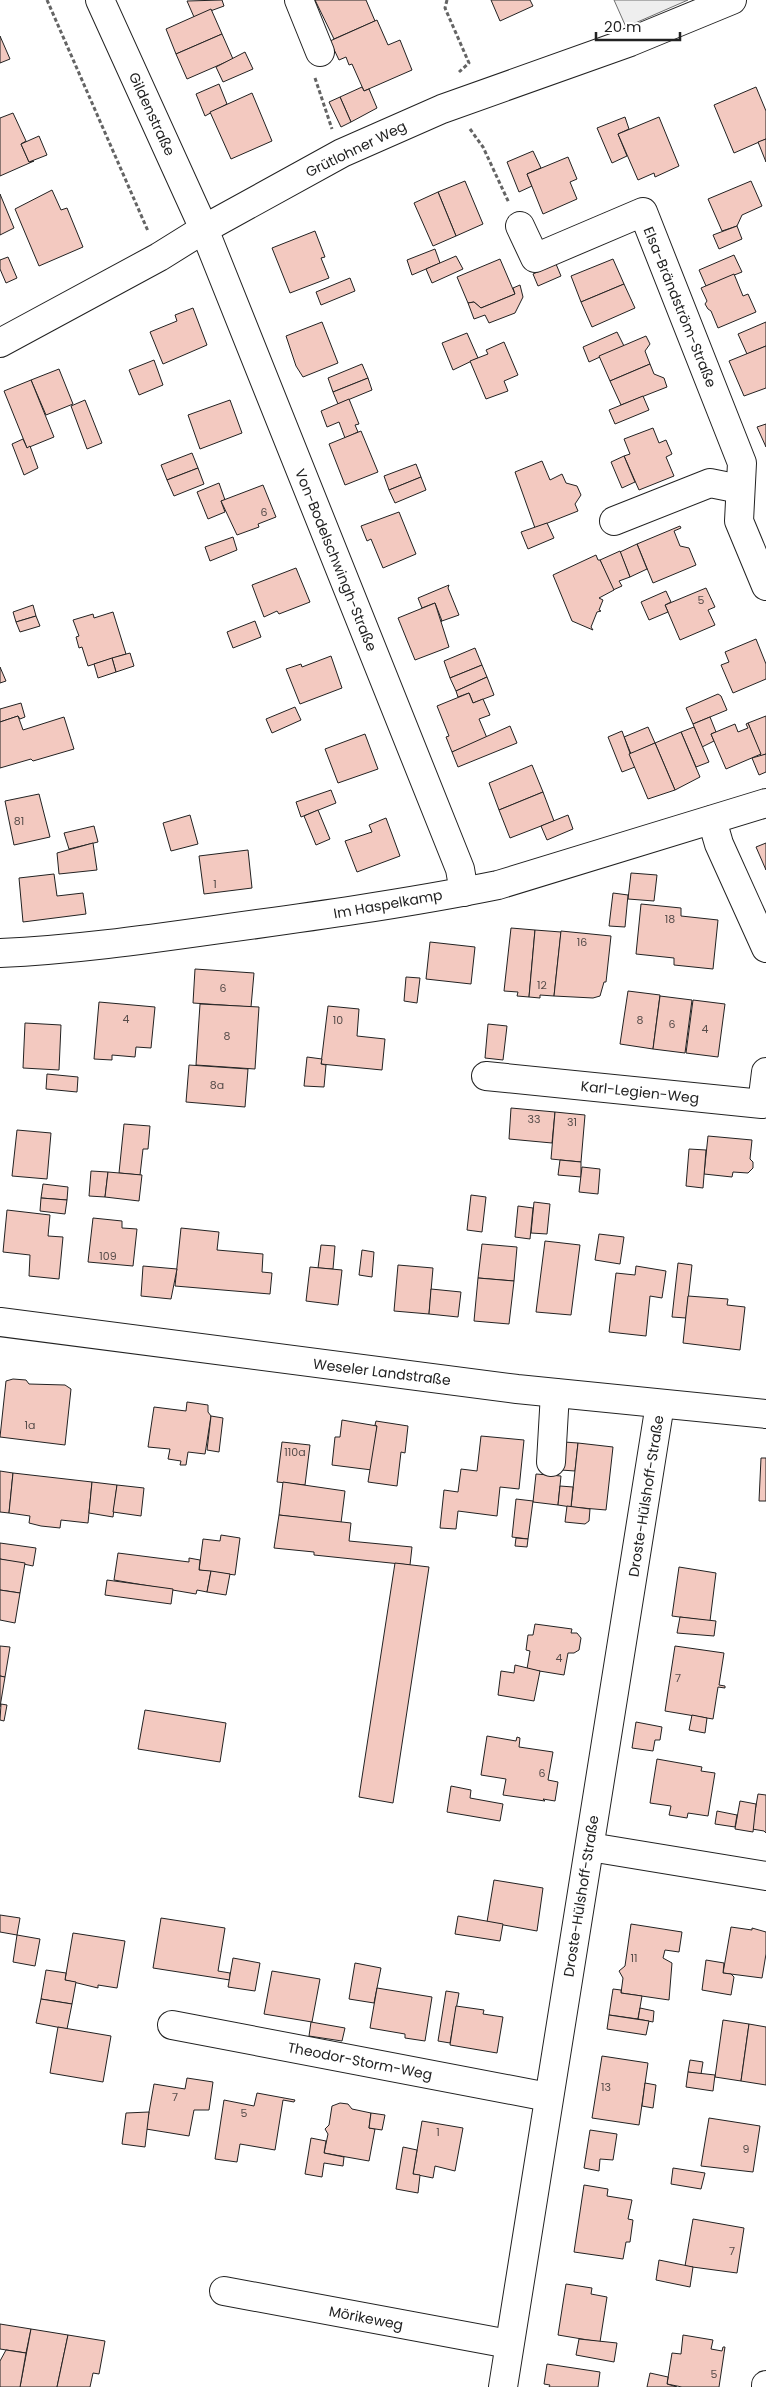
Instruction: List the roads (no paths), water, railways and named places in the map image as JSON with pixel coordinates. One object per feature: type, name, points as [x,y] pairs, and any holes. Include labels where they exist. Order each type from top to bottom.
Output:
[{"type":"street","name":"Gildenstraße","points":[[100,0],[204,229]]},
{"type":"street","points":[[298,0],[320,52]]},
{"type":"street","name":"Grütlohner Weg","points":[[0,343],[159,257],[204,229],[342,153],[442,109],[630,42],[732,0]]},
{"type":"street","name":"Elsa-Brändström-Straße","points":[[520,226],[535,258],[642,212],[742,463],[739,521],[766,586]]},
{"type":"street","name":"Von-Bodelschwingh-Straße","points":[[204,229],[460,868],[464,892]]},
{"type":"street","points":[[614,521],[710,483],[740,489]]},
{"type":"street","name":"Im Haspelkamp","points":[[0,953],[178,935],[327,915],[464,892],[498,885],[766,803]]},
{"type":"street","points":[[712,820],[719,844],[766,948]]},
{"type":"street","name":"Karl-Legien-Weg","points":[[486,1076],[762,1104],[766,1072]]},
{"type":"street","name":"Weseler Landstraße","points":[[0,1322],[555,1393],[766,1414]]},
{"type":"street","points":[[551,1462],[555,1393]]},
{"type":"street","name":"Droste-Hülshoff-Straße","points":[[503,2387],[660,1404]]},
{"type":"street","points":[[590,1847],[766,1876]]},
{"type":"street","name":"Theodor-Storm-Weg","points":[[172,2025],[548,2097]]},
{"type":"street","name":"Mörikeweg","points":[[224,2291],[509,2344]]}]
